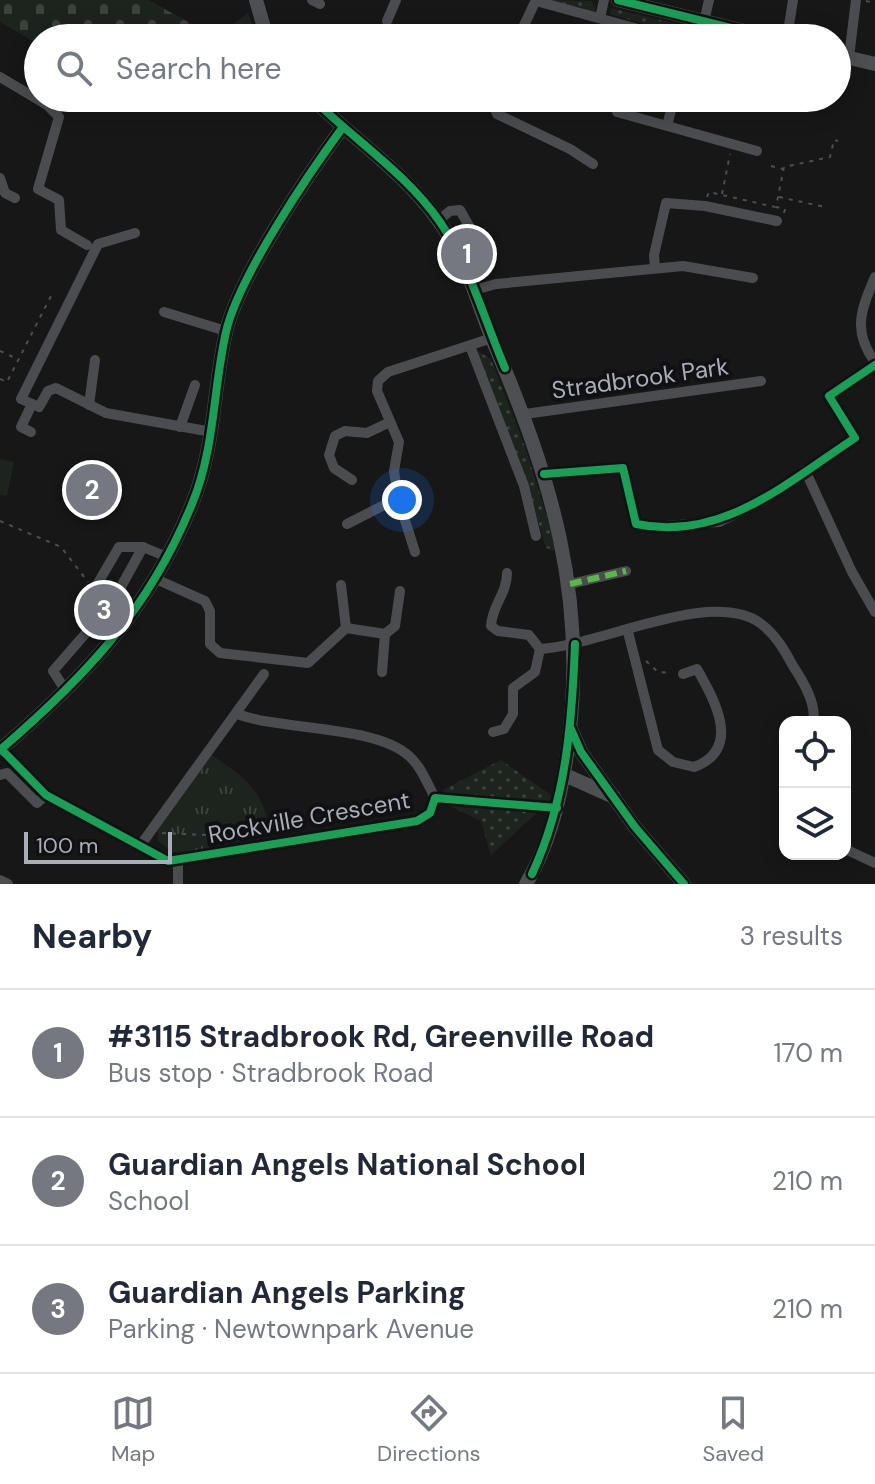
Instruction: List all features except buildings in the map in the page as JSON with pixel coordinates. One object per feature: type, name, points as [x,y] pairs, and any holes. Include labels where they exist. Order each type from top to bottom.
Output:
[{"type":"main road","points":[[256,0],[263,24]]},
{"type":"main road","points":[[618,0],[712,24]]},
{"type":"main road","points":[[851,58],[875,64]]},
{"type":"main road","points":[[327,112],[410,186],[439,220],[460,254],[525,414],[544,474],[570,584],[575,644],[571,729],[565,775],[547,841],[526,884]]},
{"type":"main road","points":[[1,750],[66,691],[128,623],[156,579],[193,503],[212,432],[226,331],[243,287],[343,127]]},
{"type":"main road","points":[[571,729],[581,752],[684,884]]},
{"type":"main road","points":[[565,775],[614,797]]},
{"type":"street","points":[[387,21],[396,0]]},
{"type":"street","points":[[525,24],[536,0],[621,24]]},
{"type":"street","points":[[600,18],[604,0]]},
{"type":"street","points":[[704,22],[709,0]]},
{"type":"street","points":[[789,24],[793,0]]},
{"type":"street","points":[[851,26],[858,0]]},
{"type":"street","points":[[0,77],[24,91]]},
{"type":"street","points":[[54,112],[59,117],[38,189],[59,200],[61,230],[87,245]]},
{"type":"street","points":[[496,112],[593,164]]},
{"type":"street","points":[[617,112],[757,151]]},
{"type":"street","points":[[667,126],[670,112]]},
{"type":"street","points":[[0,178],[5,193],[15,198]]},
{"type":"street","points":[[655,268],[654,255],[666,203],[705,206],[780,222]]},
{"type":"street","points":[[439,220],[450,211],[460,210],[490,263],[473,287]]},
{"type":"street","points":[[135,233],[98,244],[21,399],[39,407],[48,391],[56,388],[106,413],[212,432]]},
{"type":"street","points":[[473,287],[683,266],[753,278]]},
{"type":"street","points":[[875,277],[863,304],[860,331],[863,347],[875,364]]},
{"type":"street","points":[[164,312],[226,331]]},
{"type":"street","points":[[415,552],[398,498],[394,471],[399,442],[377,391],[378,381],[388,372],[492,338]]},
{"type":"street","points":[[470,346],[524,486],[536,536]]},
{"type":"street","points":[[89,405],[95,360]]},
{"type":"street","name":"Stradbrook Park","points":[[525,414],[761,381]]},
{"type":"street","points":[[180,427],[195,385]]},
{"type":"street","points":[[31,432],[21,427],[32,404]]},
{"type":"street","points":[[352,480],[334,468],[329,455],[335,436],[345,431],[367,433],[390,422]]},
{"type":"street","points":[[651,527],[719,522],[764,500],[847,443]]},
{"type":"street","points":[[805,470],[875,612]]},
{"type":"street","points":[[347,524],[398,498]]},
{"type":"street","points":[[112,603],[95,588],[119,547],[143,547],[167,557]]},
{"type":"street","points":[[66,691],[53,671],[55,665],[93,628],[112,603],[143,547]]},
{"type":"street","points":[[570,584],[626,571]]},
{"type":"street","points":[[507,573],[507,588],[492,610],[491,626],[498,631],[529,635],[540,649]]},
{"type":"street","points":[[156,579],[205,601],[210,611],[210,644],[220,653],[308,663],[346,628]]},
{"type":"street","points":[[341,585],[346,628]]},
{"type":"street","points":[[382,672],[385,634],[395,626],[400,591]]},
{"type":"street","points":[[540,649],[628,632],[683,613],[733,614],[757,621],[776,637],[811,700],[812,716]]},
{"type":"street","points":[[346,628],[385,634]]},
{"type":"street","points":[[628,632],[658,750],[673,762],[694,767],[705,763],[716,749],[722,721],[697,669],[683,674]]},
{"type":"street","points":[[493,732],[504,729],[513,714],[513,688],[535,672],[540,649]]},
{"type":"street","points":[[140,846],[264,674]]},
{"type":"street","name":"Rockville Crescent","points":[[178,862],[417,821],[430,813],[435,798],[412,757],[391,742],[263,723],[237,714]]},
{"type":"street","points":[[1,750],[46,795],[168,861],[178,862],[178,884]]},
{"type":"street","points":[[0,775],[7,773],[37,803],[46,795]]},
{"type":"street","points":[[851,852],[875,863]]},
{"type":"street","points":[[0,880],[8,884]]},
{"type":"path","points":[[858,0],[875,3]]},
{"type":"path","points":[[771,166],[784,169],[830,157],[834,140],[838,141]]},
{"type":"path","points":[[721,195],[730,154]]},
{"type":"path","points":[[776,207],[784,169]]},
{"type":"path","points":[[706,201],[709,192],[785,209],[780,222]]},
{"type":"path","points":[[778,196],[825,207]]},
{"type":"path","points":[[0,379],[7,382],[52,294]]},
{"type":"path","points":[[0,351],[18,360]]},
{"type":"path","points":[[847,443],[855,438],[829,396],[875,364]]},
{"type":"path","points":[[544,474],[623,468],[636,524],[651,527]]},
{"type":"path","points":[[0,521],[61,547],[95,588]]},
{"type":"path","points":[[643,654],[648,666],[658,672],[683,674]]},
{"type":"path","points":[[435,798],[557,808]]},
{"type":"path","points":[[149,832],[218,838],[257,837]]},
{"type":"green space","points":[[0,0],[148,0],[192,24],[24,24],[24,36],[0,22]]},
{"type":"green space","points":[[148,0],[192,24],[157,24]]},
{"type":"green space","points":[[551,0],[592,1],[596,13]]},
{"type":"green space","points":[[611,8],[677,24],[644,24],[610,14]]},
{"type":"green space","points":[[248,13],[252,24],[233,24]]},
{"type":"green space","points":[[476,350],[491,359],[525,447],[558,552],[546,548],[527,482]]},
{"type":"green space","points":[[0,459],[14,462],[7,496],[0,495]]},
{"type":"green space","points":[[212,755],[252,788],[263,807],[271,835],[183,853],[172,852],[158,841],[158,830]]},
{"type":"green space","points":[[501,760],[551,795],[548,810],[541,809],[491,855],[481,821],[446,804],[443,790]]},
{"type":"marked path","points":[[570,584],[626,571]]},
{"type":"cycle path","points":[[618,0],[715,24]]},
{"type":"cycle path","points":[[327,112],[396,172],[440,222],[468,275],[505,368]]},
{"type":"cycle path","points":[[0,750],[87,668],[135,609],[156,577],[200,483],[226,332],[233,310],[276,226],[343,127]]},
{"type":"cycle path","points":[[544,474],[623,468],[636,524],[667,527],[697,524],[725,516],[779,489],[855,438],[829,396],[875,365]]},
{"type":"cycle path","points":[[532,874],[553,819],[560,790],[572,703],[575,644]]},
{"type":"cycle path","points":[[571,729],[581,752],[635,827],[684,884]]},
{"type":"cycle path","points":[[1,749],[46,795],[168,861],[417,821],[430,813],[435,798],[557,808]]},
{"type":"place","name":"#3115 Stradbrook Rd, Greenville Road","points":[[467,254]]},
{"type":"place","name":"Guardian Angels National School","points":[[92,490]]},
{"type":"place","name":"Guardian Angels Parking","points":[[104,610]]}]
